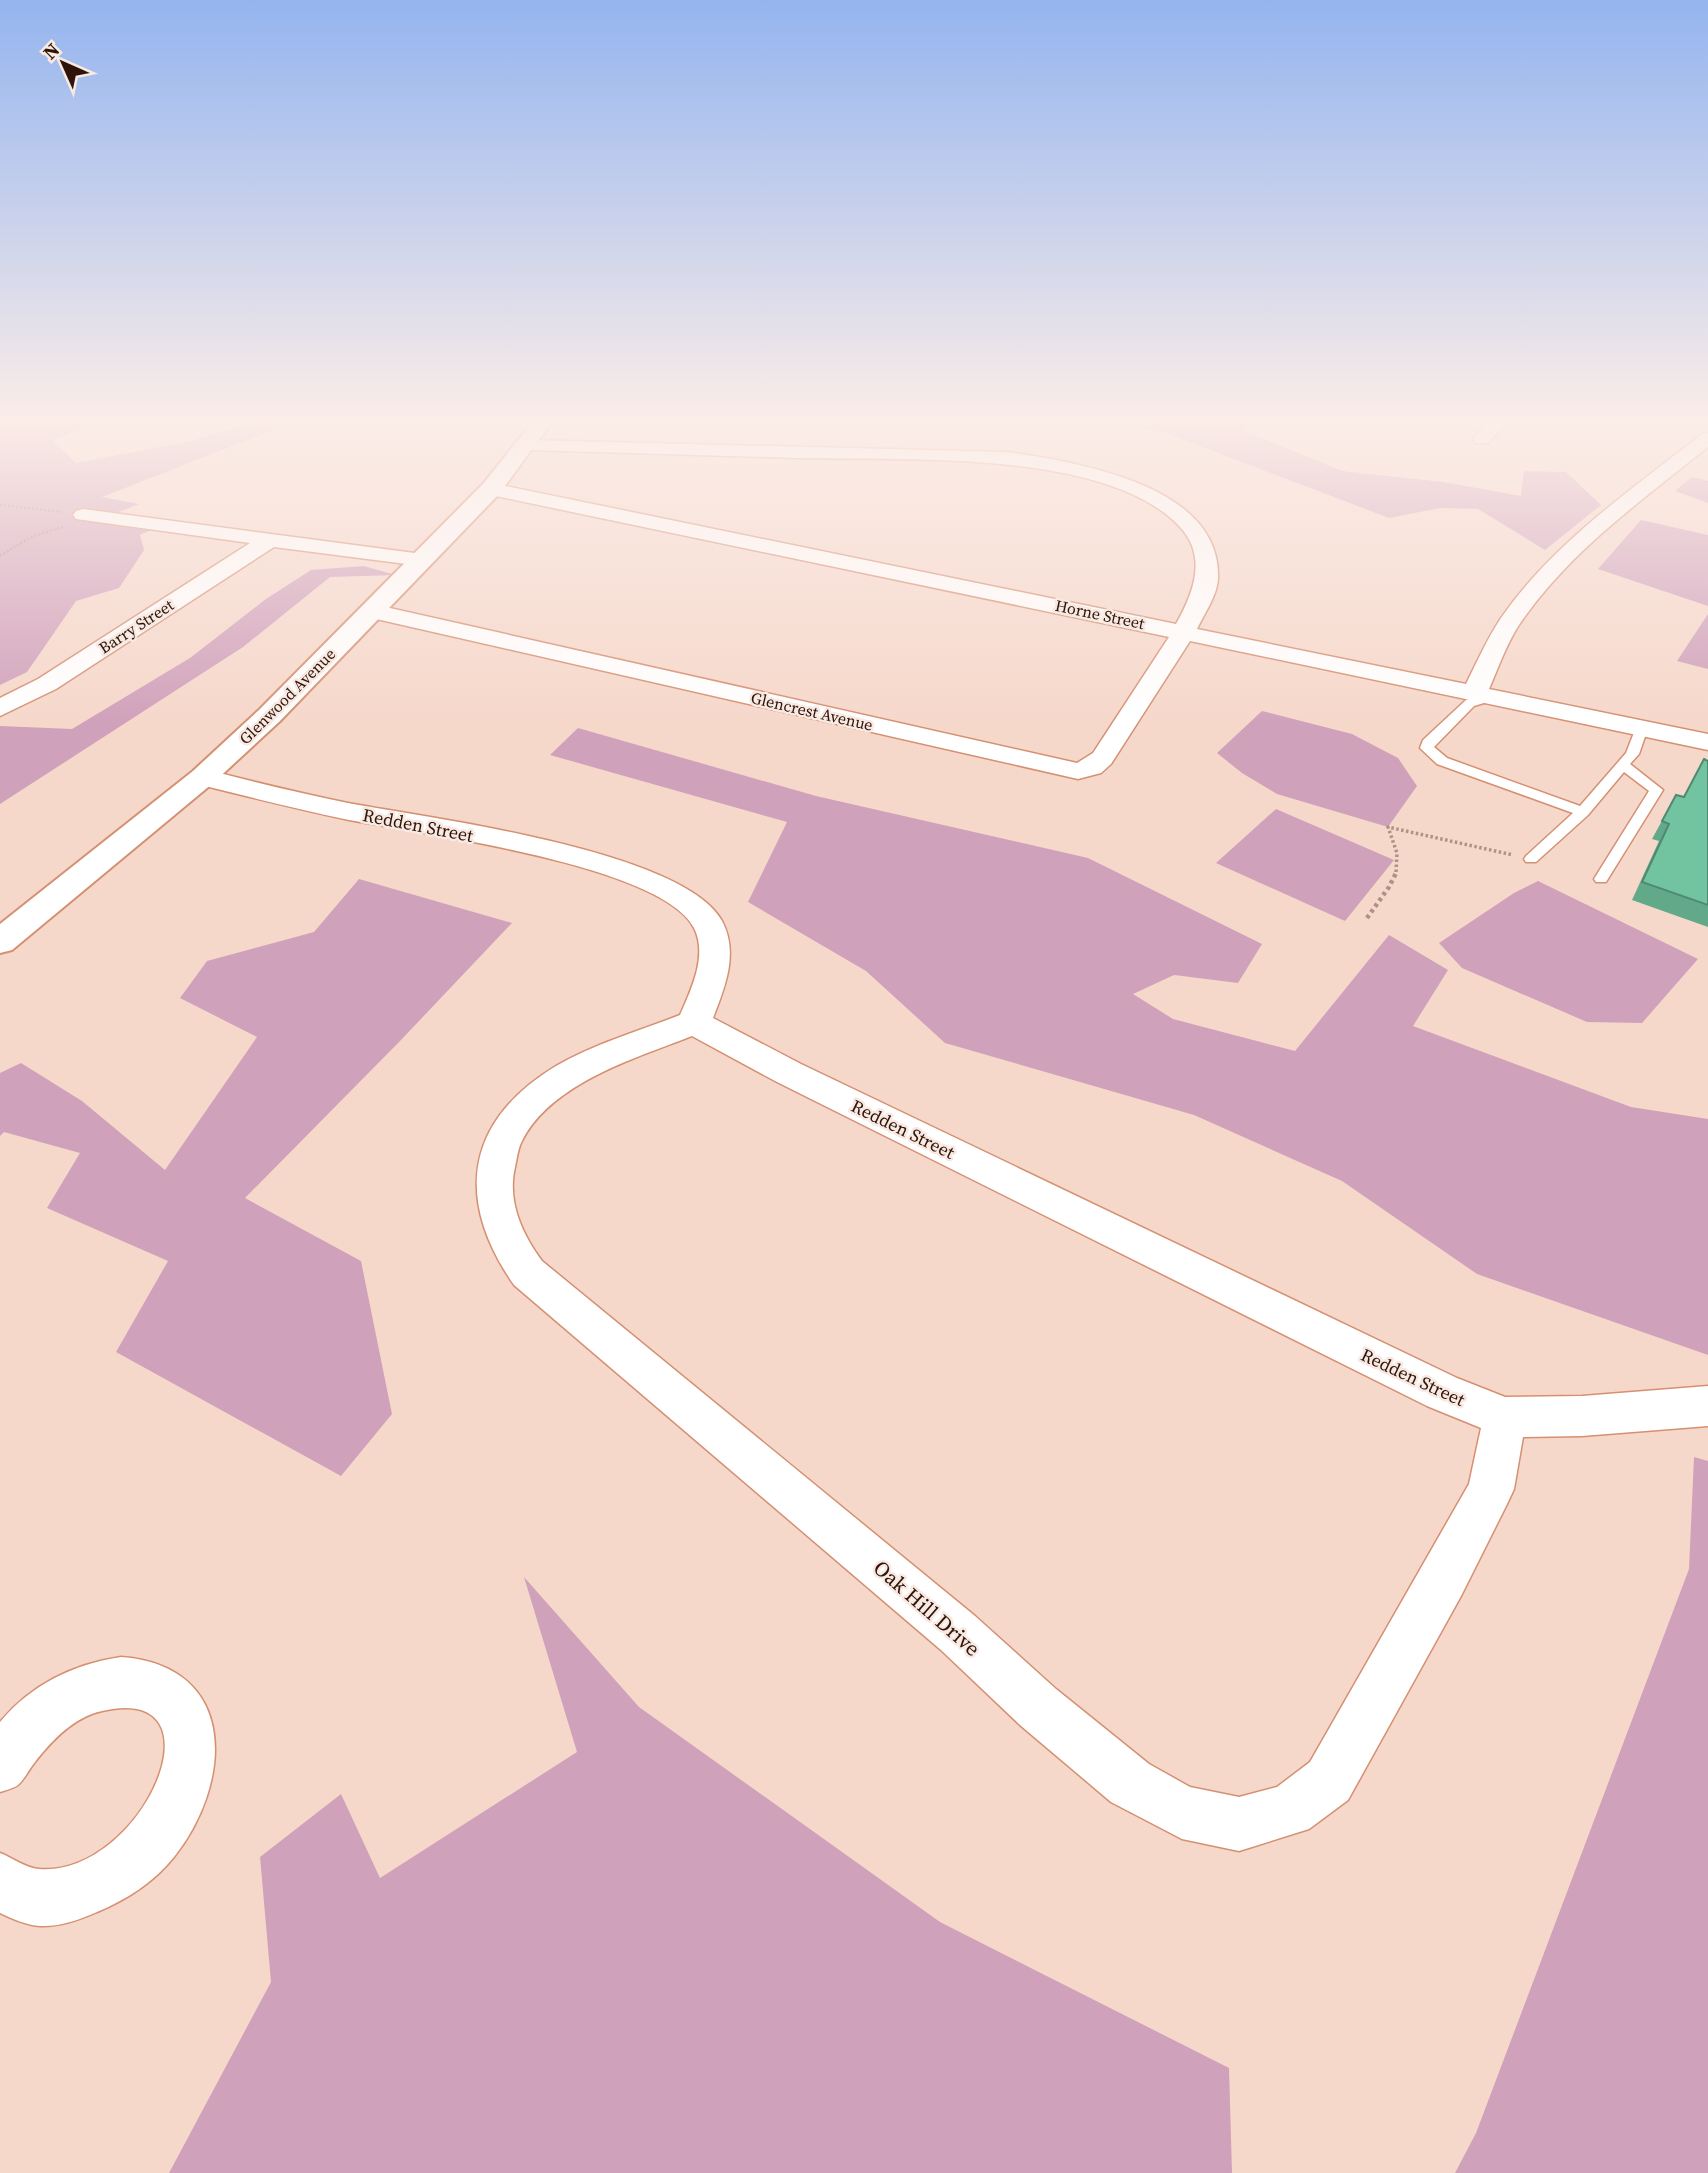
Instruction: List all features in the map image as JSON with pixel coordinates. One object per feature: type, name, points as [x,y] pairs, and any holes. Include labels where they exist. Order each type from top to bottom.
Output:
[{"type":"street","points":[[125,520],[422,560]]},
{"type":"street","name":"Glenwood Avenue","points":[[0,942],[203,777],[270,715],[460,520]]},
{"type":"street","name":"Horne Street","points":[[644,520],[1708,742]]},
{"type":"street","name":"Glencrest Avenue","points":[[372,611],[1078,771],[1091,767],[1102,758],[1184,631],[1208,580],[1207,561],[1202,544],[1184,520]]},
{"type":"street","points":[[1484,694],[1510,621],[1530,594],[1607,520]]},
{"type":"street","name":"Barry Street","points":[[0,708],[47,684],[270,540]]},
{"type":"street","name":"Redden Street","points":[[203,777],[600,864],[671,891],[691,904],[706,920],[714,938],[715,959],[710,982],[694,1023],[789,1073],[1429,1386],[1505,1418],[1582,1416],[1708,1406]]},
{"type":"street","name":"Oak Hill Drive","points":[[694,1023],[579,1069],[524,1108],[506,1134],[496,1163],[493,1200],[510,1248],[528,1273],[958,1633],[1038,1707],[1130,1783],[1182,1812],[1239,1824],[1290,1810],[1329,1781],[1444,1579],[1491,1489],[1505,1418]]},
{"type":"street","points":[[0,1881],[8,1889],[37,1898],[72,1895],[108,1879],[141,1853],[168,1820],[186,1783],[191,1749],[186,1719],[170,1696],[146,1684],[116,1682],[83,1691],[50,1710],[7,1742]]},
{"type":"lane","points":[[1484,694],[1470,703],[1428,743],[1427,748],[1442,761],[1583,812]]},
{"type":"lane","points":[[1531,859],[1583,812],[1623,765],[1632,754],[1642,728]]},
{"type":"lane","points":[[1601,879],[1657,790],[1623,765]]},
{"type":"path","points":[[0,556],[44,531],[78,520]]},
{"type":"path","points":[[1367,918],[1397,872],[1398,855],[1389,839],[1388,827],[1531,859]]},
{"type":"shaded area","points":[[0,520],[171,520],[140,535],[144,550],[119,588],[76,601],[27,672],[0,685]]},
{"type":"shaded area","points":[[1497,520],[1582,520],[1545,550]]},
{"type":"shaded area","points":[[1641,520],[1708,535],[1708,606],[1598,569]]},
{"type":"shaded area","points":[[364,566],[395,575],[330,577],[243,647],[0,804],[0,726],[72,729],[190,658],[266,599],[311,570]]},
{"type":"shaded area","points":[[1708,614],[1708,669],[1677,661]]},
{"type":"shaded area","points":[[1262,711],[1352,734],[1398,758],[1417,786],[1388,827],[1277,794],[1242,773],[1217,753]]},
{"type":"shaded area","points":[[578,728],[816,796],[1088,858],[1262,944],[1238,983],[1174,975],[1133,994],[1173,1019],[1295,1051],[1389,935],[1448,970],[1413,1026],[1631,1107],[1708,1119],[1708,1355],[1477,1274],[1342,1181],[1194,1115],[945,1043],[866,971],[748,902],[787,822],[550,755]]},
{"type":"shaded area","points":[[1276,809],[1394,860],[1345,921],[1216,863]]},
{"type":"shaded area","points":[[359,879],[512,923],[245,1198],[361,1261],[392,1414],[341,1476],[116,1352],[168,1261],[47,1208],[80,1153],[4,1132],[0,1136],[0,1073],[21,1063],[82,1101],[165,1170],[257,1037],[180,998],[207,961],[314,932]]},
{"type":"shaded area","points":[[1538,881],[1698,959],[1642,1023],[1587,1022],[1462,968],[1439,943],[1514,893]]},
{"type":"shaded area","points":[[1694,1457],[1708,1461],[1708,2173],[1455,2173],[1476,2133],[1689,1569]]},
{"type":"shaded area","points":[[524,1577],[639,1707],[940,1922],[1229,2068],[1232,2173],[169,2173],[271,1982],[260,1857],[341,1794],[380,1878],[577,1752]]},
{"type":"building","points":[[1704,759],[1708,761],[1708,905],[1642,882],[1669,824],[1662,821],[1676,795],[1684,797]]}]
